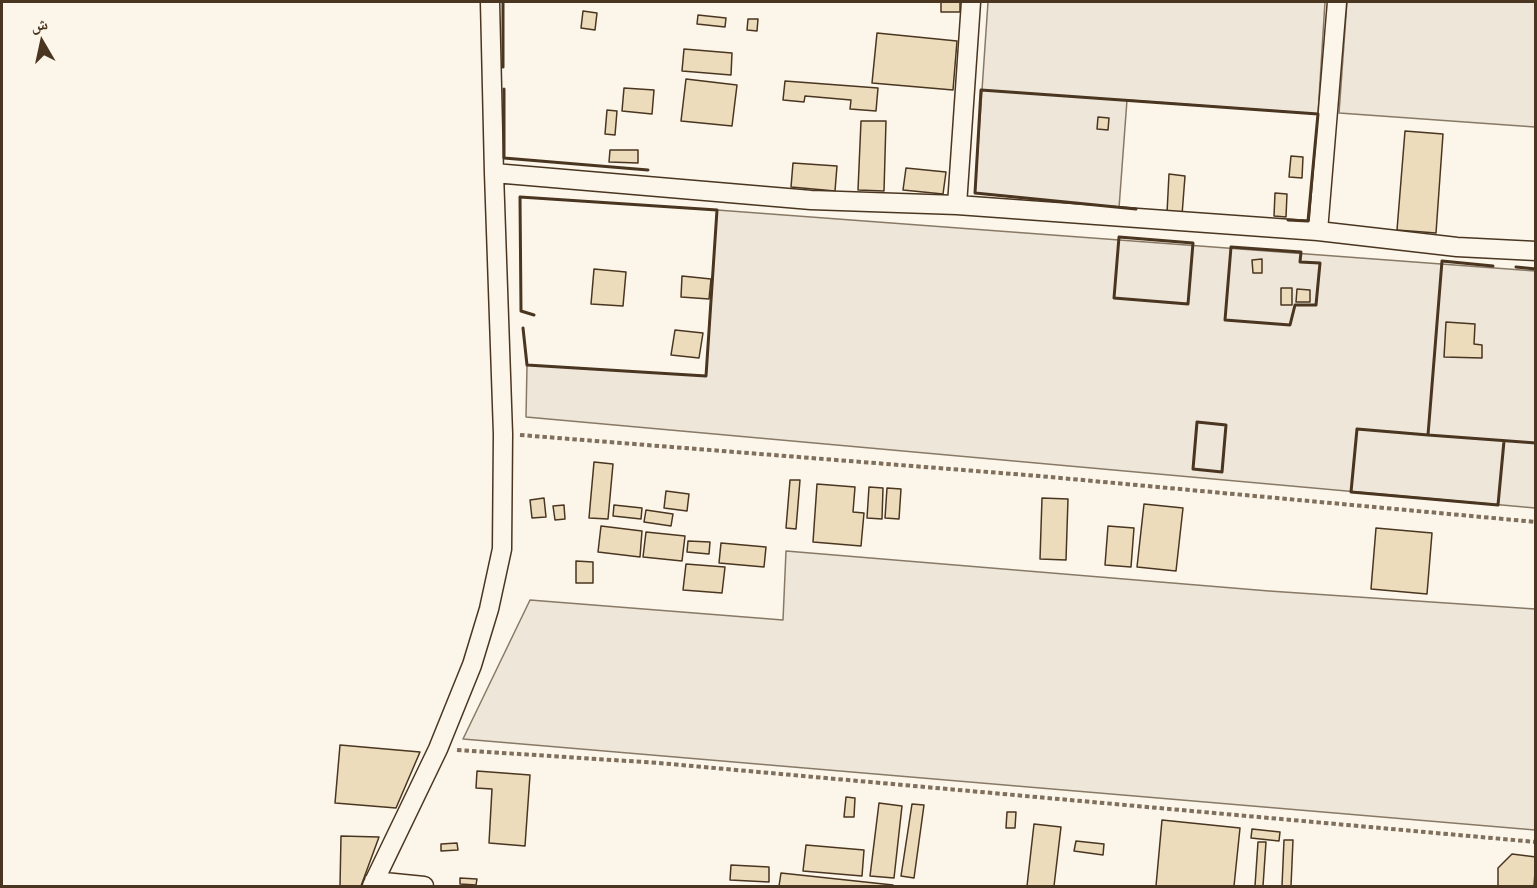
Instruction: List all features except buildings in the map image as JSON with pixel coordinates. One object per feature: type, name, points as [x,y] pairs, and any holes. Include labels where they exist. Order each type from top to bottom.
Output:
[{"type":"street","points":[[424,886],[373,884],[438,749],[472,665],[489,609],[502,549],[503,434],[490,2]]},
{"type":"street","points":[[957,205],[971,2]]},
{"type":"street","points":[[1318,231],[1337,2]]},
{"type":"street","points":[[494,173],[811,200],[957,205],[1318,231],[1457,247],[1536,251]]},
{"type":"path","points":[[503,434],[1027,475],[1536,522]]},
{"type":"path","points":[[438,749],[659,763],[1536,843]]},
{"type":"shaded area","points":[[988,2],[1325,2],[1318,114],[1127,100],[1119,208],[975,193]]},
{"type":"shaded area","points":[[1347,2],[1535,2],[1535,127],[1339,113]]},
{"type":"shaded area","points":[[717,210],[1535,271],[1535,508],[526,417],[527,365],[706,376]]},
{"type":"shaded area","points":[[786,551],[1269,591],[1535,609],[1535,830],[463,739],[530,600],[783,620]]},
{"type":"wall","points":[[503,2],[503,67]]},
{"type":"wall","points":[[504,89],[504,158],[648,170]]},
{"type":"wall","points":[[1136,209],[975,193],[981,90],[1318,114],[1308,221],[1288,220]]},
{"type":"wall","points":[[523,328],[527,365],[706,376],[717,210],[520,197],[521,311],[534,315]]},
{"type":"wall","points":[[1119,237],[1193,243],[1188,304],[1114,298],[1119,237]]},
{"type":"wall","points":[[1231,247],[1301,252],[1300,262],[1320,263],[1316,305],[1295,305],[1290,325],[1225,320],[1231,247]]},
{"type":"wall","points":[[1493,266],[1442,261],[1428,435],[1536,443]]},
{"type":"wall","points":[[1516,267],[1536,269]]},
{"type":"wall","points":[[1197,422],[1226,425],[1222,472],[1193,469],[1197,422]]},
{"type":"wall","points":[[1428,435],[1357,429],[1351,492],[1498,505],[1504,441]]}]
